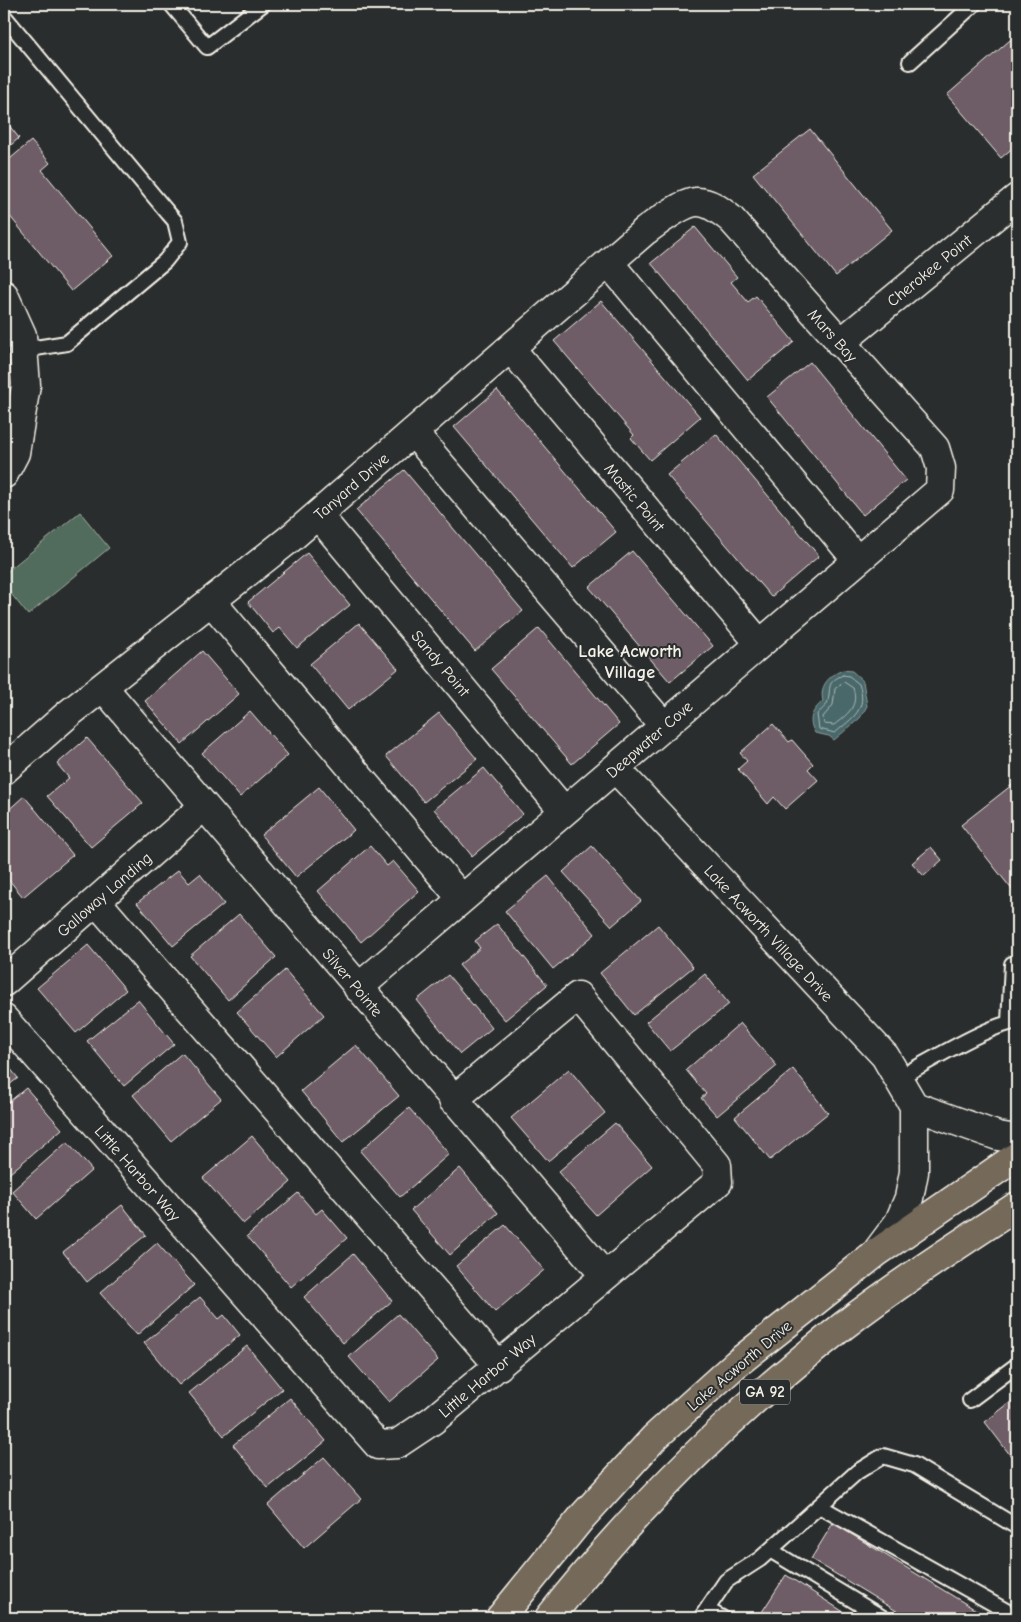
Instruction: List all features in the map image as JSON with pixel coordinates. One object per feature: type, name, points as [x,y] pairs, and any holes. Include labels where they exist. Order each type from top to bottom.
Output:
[{"type":"main road","name":"Lake Acworth Drive","points":[[500,1618],[583,1516],[654,1438],[736,1364],[876,1253],[1017,1156]]},
{"type":"main road","name":"GA 92","points":[[548,1618],[576,1583],[636,1516],[695,1455],[780,1378],[843,1326],[913,1274],[1017,1206]]},
{"type":"street","name":"Cherokee Point","points":[[840,343],[1017,198]]},
{"type":"street","name":"Mars Bay","points":[[696,202],[716,207],[731,219],[935,448],[941,468],[940,490]]},
{"type":"street","name":"Tanyard Drive","points":[[4,770],[103,687],[318,515],[645,231],[669,214],[696,202]]},
{"type":"street","points":[[609,263],[857,560]]},
{"type":"street","points":[[4,295],[22,335],[23,350],[15,384],[15,453],[4,474]]},
{"type":"street","name":"Mastic Point","points":[[511,349],[760,644]]},
{"type":"street","points":[[413,432],[664,726]]},
{"type":"street","name":"Deepwater Cove","points":[[358,988],[940,490]]},
{"type":"street","name":"Sandy Point","points":[[318,515],[564,811]]},
{"type":"street","points":[[211,601],[462,899]]},
{"type":"street","name":"Silver Pointe","points":[[103,687],[453,1100],[605,1276]]},
{"type":"street","name":"Lake Acworth Village Drive","points":[[615,768],[885,1056],[914,1106],[914,1172],[909,1198],[899,1222],[876,1253]]},
{"type":"street","name":"Galloway Landing","points":[[4,982],[204,806]]},
{"type":"street","points":[[96,901],[498,1366]]},
{"type":"street","name":"Little Harbor Way","points":[[4,1019],[378,1445],[397,1444],[433,1420],[718,1182],[716,1165],[578,996],[453,1100]]},
{"type":"street","points":[[914,1106],[998,1136],[1017,1139]]},
{"type":"lane","points":[[171,4],[207,46],[263,4]]},
{"type":"lane","points":[[910,62],[974,4]]},
{"type":"lane","points":[[4,16],[172,217],[180,242],[166,261],[67,343],[23,350]]},
{"type":"lane","points":[[898,1078],[972,1039],[1013,1022],[1012,964]]},
{"type":"lane","points":[[970,1400],[1017,1365]]},
{"type":"lane","points":[[722,1618],[704,1614],[726,1581],[760,1559],[857,1472],[883,1456],[914,1464],[1017,1527]]},
{"type":"lane","points":[[819,1506],[1017,1617]]},
{"type":"lane","points":[[770,1550],[883,1618]]},
{"type":"green space","points":[[80,512],[109,548],[28,615],[4,585],[4,574]]},
{"type":"water","points":[[843,670],[852,671],[863,681],[867,706],[860,718],[834,740],[829,736],[815,733],[811,719],[816,708],[823,701],[824,685],[830,678]]},
{"type":"building","points":[[1017,34],[1017,144],[1001,158],[947,95]]},
{"type":"building","points":[[4,119],[19,138],[4,151]]},
{"type":"building","points":[[810,129],[892,230],[836,276],[753,174]]},
{"type":"building","points":[[31,141],[50,163],[42,170],[113,256],[71,291],[4,209],[4,164]]},
{"type":"building","points":[[695,227],[737,277],[731,282],[748,302],[756,296],[794,342],[748,380],[651,263]]},
{"type":"building","points":[[601,301],[700,417],[650,460],[631,438],[634,435],[554,341]]},
{"type":"building","points":[[810,362],[906,480],[863,515],[767,397]]},
{"type":"building","points":[[497,390],[616,532],[573,568],[454,427]]},
{"type":"building","points":[[716,434],[819,556],[771,597],[667,475]]},
{"type":"building","points":[[404,470],[523,611],[475,651],[356,510]]},
{"type":"building","points":[[632,551],[713,646],[670,682],[589,587]]},
{"type":"building","points":[[307,553],[350,605],[297,648],[280,628],[273,633],[248,602]]},
{"type":"building","points":[[359,623],[398,669],[348,710],[310,664]]},
{"type":"building","points":[[539,628],[619,724],[572,764],[491,669]]},
{"type":"building","points":[[202,651],[239,694],[182,744],[145,701]]},
{"type":"building","points":[[250,711],[288,755],[240,797],[202,753]]},
{"type":"building","points":[[439,713],[477,759],[424,802],[386,756]]},
{"type":"building","points":[[773,724],[789,742],[792,740],[813,764],[808,769],[818,780],[785,809],[774,797],[768,804],[738,769],[747,761],[740,753]]},
{"type":"building","points":[[87,738],[143,803],[91,847],[47,796],[69,778],[57,764]]},
{"type":"building","points":[[484,768],[523,814],[472,856],[434,809]]},
{"type":"building","points":[[1017,781],[1017,896],[961,825]]},
{"type":"building","points":[[319,787],[354,830],[296,877],[261,835]]},
{"type":"building","points":[[24,796],[73,855],[23,897],[4,874],[4,814]]},
{"type":"building","points":[[370,846],[387,866],[393,861],[419,891],[361,942],[318,891]]},
{"type":"building","points":[[592,846],[641,901],[612,926],[563,872]]},
{"type":"building","points":[[931,847],[942,860],[924,876],[912,863]]},
{"type":"building","points":[[178,870],[189,883],[200,874],[224,904],[173,946],[137,903]]},
{"type":"building","points":[[548,876],[595,934],[553,969],[505,911]]},
{"type":"building","points":[[239,914],[276,957],[228,1000],[190,956]]},
{"type":"building","points":[[497,924],[547,985],[505,1020],[459,965],[480,948],[475,941]]},
{"type":"building","points":[[658,925],[693,967],[634,1015],[600,973]]},
{"type":"building","points":[[88,945],[126,990],[76,1033],[37,988]]},
{"type":"building","points":[[285,970],[324,1015],[276,1057],[237,1012]]},
{"type":"building","points":[[705,974],[729,1004],[670,1051],[646,1022]]},
{"type":"building","points":[[448,975],[492,1028],[460,1054],[417,1000]]},
{"type":"building","points":[[138,1000],[174,1044],[124,1086],[87,1041]]},
{"type":"building","points":[[740,1023],[777,1066],[717,1116],[701,1098],[706,1094],[686,1070]]},
{"type":"building","points":[[356,1045],[399,1096],[343,1142],[301,1091]]},
{"type":"building","points":[[182,1053],[221,1099],[171,1141],[133,1095]]},
{"type":"building","points":[[4,1061],[18,1078],[4,1089]]},
{"type":"building","points":[[569,1069],[605,1113],[548,1161],[511,1118]]},
{"type":"building","points":[[793,1069],[828,1113],[770,1160],[735,1117]]},
{"type":"building","points":[[26,1088],[62,1129],[4,1178],[4,1106]]},
{"type":"building","points":[[409,1108],[449,1154],[400,1197],[360,1151]]},
{"type":"building","points":[[615,1123],[652,1166],[596,1215],[558,1172]]},
{"type":"building","points":[[252,1136],[291,1182],[243,1224],[203,1178]]},
{"type":"building","points":[[67,1142],[92,1170],[36,1219],[12,1191]]},
{"type":"building","points":[[460,1168],[498,1213],[450,1255],[411,1210]]},
{"type":"building","points":[[298,1193],[316,1214],[322,1209],[347,1238],[291,1287],[247,1236]]},
{"type":"building","points":[[122,1205],[146,1235],[87,1282],[63,1252]]},
{"type":"building","points":[[505,1225],[544,1270],[495,1312],[456,1266]]},
{"type":"building","points":[[157,1243],[194,1285],[137,1335],[100,1293]]},
{"type":"building","points":[[353,1254],[392,1301],[343,1343],[304,1297]]},
{"type":"building","points":[[200,1297],[219,1319],[224,1315],[240,1335],[179,1385],[144,1343]]},
{"type":"building","points":[[398,1314],[438,1360],[389,1402],[349,1357]]},
{"type":"building","points":[[247,1346],[282,1389],[224,1436],[189,1393]]},
{"type":"building","points":[[1017,1397],[1017,1464],[985,1422]]},
{"type":"building","points":[[290,1398],[326,1441],[268,1488],[233,1445]]},
{"type":"building","points":[[324,1457],[361,1499],[304,1548],[268,1505]]},
{"type":"building","points":[[833,1523],[989,1618],[908,1618],[811,1559]]},
{"type":"building","points":[[786,1575],[853,1618],[765,1618],[760,1615]]},
{"type":"district","name":"Lake Acworth Village","points":[[630,661]]}]
